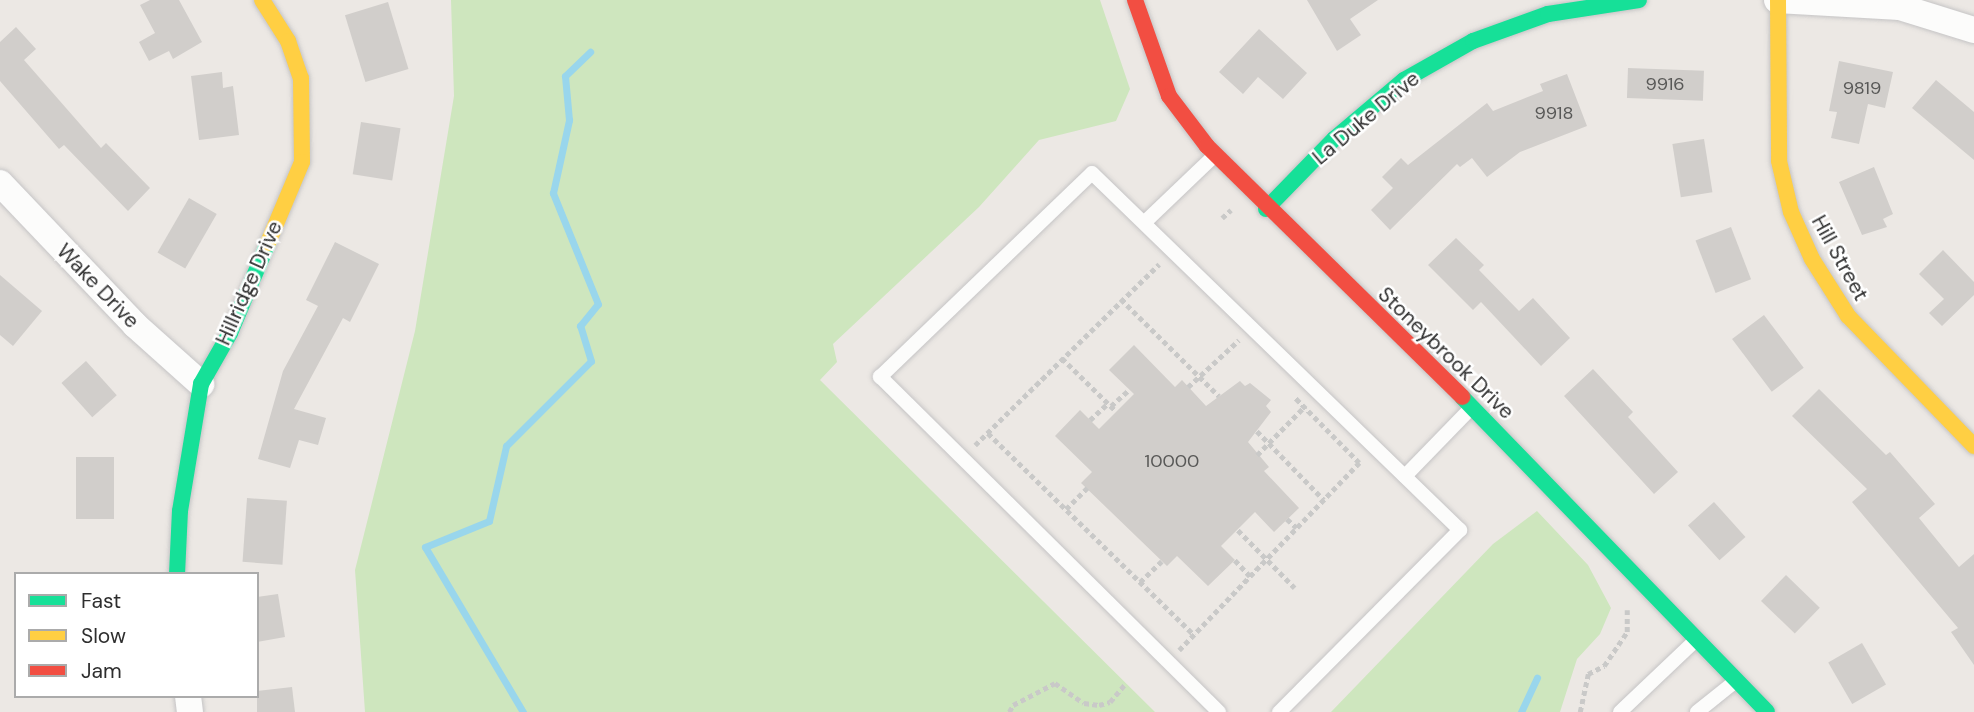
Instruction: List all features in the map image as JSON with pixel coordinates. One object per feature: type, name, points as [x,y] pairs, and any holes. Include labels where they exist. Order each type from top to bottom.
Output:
[{"type":"street","name":"Hillridge Drive","points":[[177,572],[180,511],[201,384],[230,333],[302,162],[301,78],[288,41],[262,0]]},
{"type":"street","name":"Stoneybrook Drive","points":[[1135,0],[1169,96],[1215,155],[1266,209],[1472,407],[1767,712]]},
{"type":"street","name":"La Duke Drive","points":[[1266,209],[1334,139],[1404,80],[1473,41],[1548,14],[1639,0]]},
{"type":"street","points":[[1777,0],[1900,7],[1974,30]]},
{"type":"street","name":"Hill Street","points":[[1777,0],[1779,161],[1791,212],[1812,259],[1848,316],[1974,446]]},
{"type":"street","name":"Wake Drive","points":[[0,183],[135,325],[201,384]]},
{"type":"lane","points":[[1146,221],[1215,155]]},
{"type":"lane","points":[[1219,712],[880,377],[1092,173],[1146,221],[1460,530],[1279,712]]},
{"type":"lane","points":[[1405,476],[1472,407]]},
{"type":"lane","points":[[1620,712],[1698,638]]},
{"type":"lane","points":[[1697,712],[1738,679]]},
{"type":"path","points":[[962,458],[1158,262],[1168,272]]},
{"type":"path","points":[[1121,299],[1219,396]]},
{"type":"path","points":[[1188,387],[1253,327]]},
{"type":"path","points":[[1227,331],[1247,351]]},
{"type":"path","points":[[1062,358],[1116,411]]},
{"type":"path","points":[[1168,661],[1359,463],[1284,388]]},
{"type":"path","points":[[1090,420],[1129,390]]},
{"type":"path","points":[[1257,455],[1292,419]]},
{"type":"path","points":[[1257,431],[1324,500]]},
{"type":"path","points":[[988,433],[1194,635]]},
{"type":"path","points":[[1066,509],[1087,488]]},
{"type":"path","points":[[1287,519],[1297,528]]},
{"type":"path","points":[[1238,530],[1295,588]]},
{"type":"path","points":[[1235,560],[1251,576]]},
{"type":"path","points":[[1140,582],[1162,561]]},
{"type":"path","points":[[1580,712],[1588,674],[1604,666],[1628,632],[1627,610]]},
{"type":"path","points":[[1009,712],[1013,705],[1055,683],[1084,703],[1100,705],[1110,702],[1126,683]]},
{"type":"green space","points":[[451,0],[1100,0],[1130,89],[1116,121],[1039,140],[979,207],[833,344],[837,362],[820,380],[1155,712],[365,712],[355,570],[415,331],[454,96]]},
{"type":"green space","points":[[1537,511],[1588,565],[1611,608],[1600,634],[1577,659],[1560,712],[1331,712],[1493,544]]},
{"type":"building","points":[[150,0],[179,0],[202,42],[173,59],[169,51],[149,61],[139,42],[155,33],[140,5]]},
{"type":"building","points":[[1307,0],[1378,0],[1350,19],[1361,35],[1337,51]]},
{"type":"building","points":[[388,2],[408,69],[365,82],[345,15]]},
{"type":"building","points":[[16,27],[36,49],[24,60],[101,148],[106,143],[150,188],[128,211],[64,145],[59,149],[0,81],[0,42]]},
{"type":"building","points":[[1259,29],[1307,73],[1283,99],[1258,77],[1243,94],[1219,72]]},
{"type":"building","points":[[1839,61],[1893,72],[1885,108],[1868,104],[1859,144],[1831,138],[1837,112],[1829,111]]},
{"type":"building","points":[[1628,68],[1704,71],[1703,101],[1627,98]]},
{"type":"building","points":[[222,72],[223,88],[233,86],[239,135],[199,140],[191,76]]},
{"type":"building","points":[[1567,74],[1587,126],[1520,152],[1487,177],[1472,158],[1460,167],[1457,164],[1390,230],[1371,210],[1393,188],[1382,177],[1401,158],[1408,165],[1487,103],[1493,111],[1543,91],[1540,84]]},
{"type":"building","points":[[1936,80],[1974,112],[1974,160],[1912,108]]},
{"type":"building","points":[[361,122],[401,128],[392,181],[353,174]]},
{"type":"building","points":[[1704,139],[1712,192],[1681,197],[1672,144]]},
{"type":"building","points":[[1874,167],[1893,214],[1883,219],[1887,227],[1862,235],[1839,182]]},
{"type":"building","points":[[189,198],[217,214],[185,269],[158,253]]},
{"type":"building","points":[[1731,227],[1751,279],[1716,293],[1696,241]]},
{"type":"building","points":[[1456,238],[1484,265],[1479,270],[1519,311],[1533,298],[1570,338],[1541,366],[1481,302],[1473,310],[1428,265]]},
{"type":"building","points":[[335,242],[379,264],[350,322],[343,318],[294,409],[326,418],[318,445],[299,440],[290,468],[258,459],[283,371],[318,306],[306,300]]},
{"type":"building","points":[[1943,250],[1974,282],[1974,295],[1942,326],[1929,313],[1944,299],[1919,274]]},
{"type":"building","points":[[0,275],[42,311],[13,346],[0,335]]},
{"type":"building","points":[[1764,315],[1804,368],[1772,392],[1732,339]]},
{"type":"building","points":[[1134,345],[1175,387],[1182,380],[1206,406],[1240,381],[1245,386],[1250,383],[1271,400],[1266,406],[1271,412],[1248,442],[1269,467],[1264,471],[1299,508],[1274,532],[1255,512],[1221,546],[1235,560],[1208,586],[1177,556],[1167,566],[1081,483],[1092,472],[1055,436],[1080,410],[1099,429],[1134,394],[1109,370]]},
{"type":"building","points":[[86,361],[117,395],[92,417],[61,383]]},
{"type":"building","points":[[1593,369],[1633,412],[1628,417],[1678,472],[1654,494],[1564,396]]},
{"type":"building","points":[[1819,389],[1886,455],[1890,452],[1935,504],[1919,518],[1959,567],[1974,554],[1974,665],[1951,632],[1958,628],[1852,502],[1867,489],[1792,416]]},
{"type":"building","points":[[76,457],[114,457],[114,519],[76,519]]},
{"type":"building","points":[[247,498],[287,501],[282,565],[243,562]]},
{"type":"building","points":[[1714,502],[1745,537],[1719,560],[1688,525]]},
{"type":"building","points":[[1786,575],[1820,608],[1795,634],[1761,601]]},
{"type":"building","points":[[278,594],[285,637],[259,642],[259,597]]},
{"type":"building","points":[[1862,643],[1886,685],[1852,704],[1828,662]]},
{"type":"building","points":[[292,687],[295,712],[257,712],[259,691]]},
{"type":"waterway","points":[[523,712],[425,547],[489,521],[506,446],[591,361],[580,326],[598,304],[553,193],[569,120],[565,76],[590,52]]},
{"type":"waterway","points":[[1521,712],[1537,678]]},
{"type":"traffic: fast","points":[[1266,209],[1334,139],[1404,80],[1473,41],[1548,14],[1639,0]]},
{"type":"traffic: fast","points":[[177,572],[180,511],[201,384],[230,333],[268,243]]},
{"type":"traffic: fast","points":[[1462,397],[1767,712]]},
{"type":"traffic: slow","points":[[262,0],[288,41],[301,78],[302,162],[268,243]]},
{"type":"traffic: slow","points":[[1778,0],[1779,161],[1791,212],[1812,259],[1848,316],[1974,446]]},
{"type":"traffic: jam","points":[[1135,0],[1169,96],[1207,146],[1462,397]]}]
